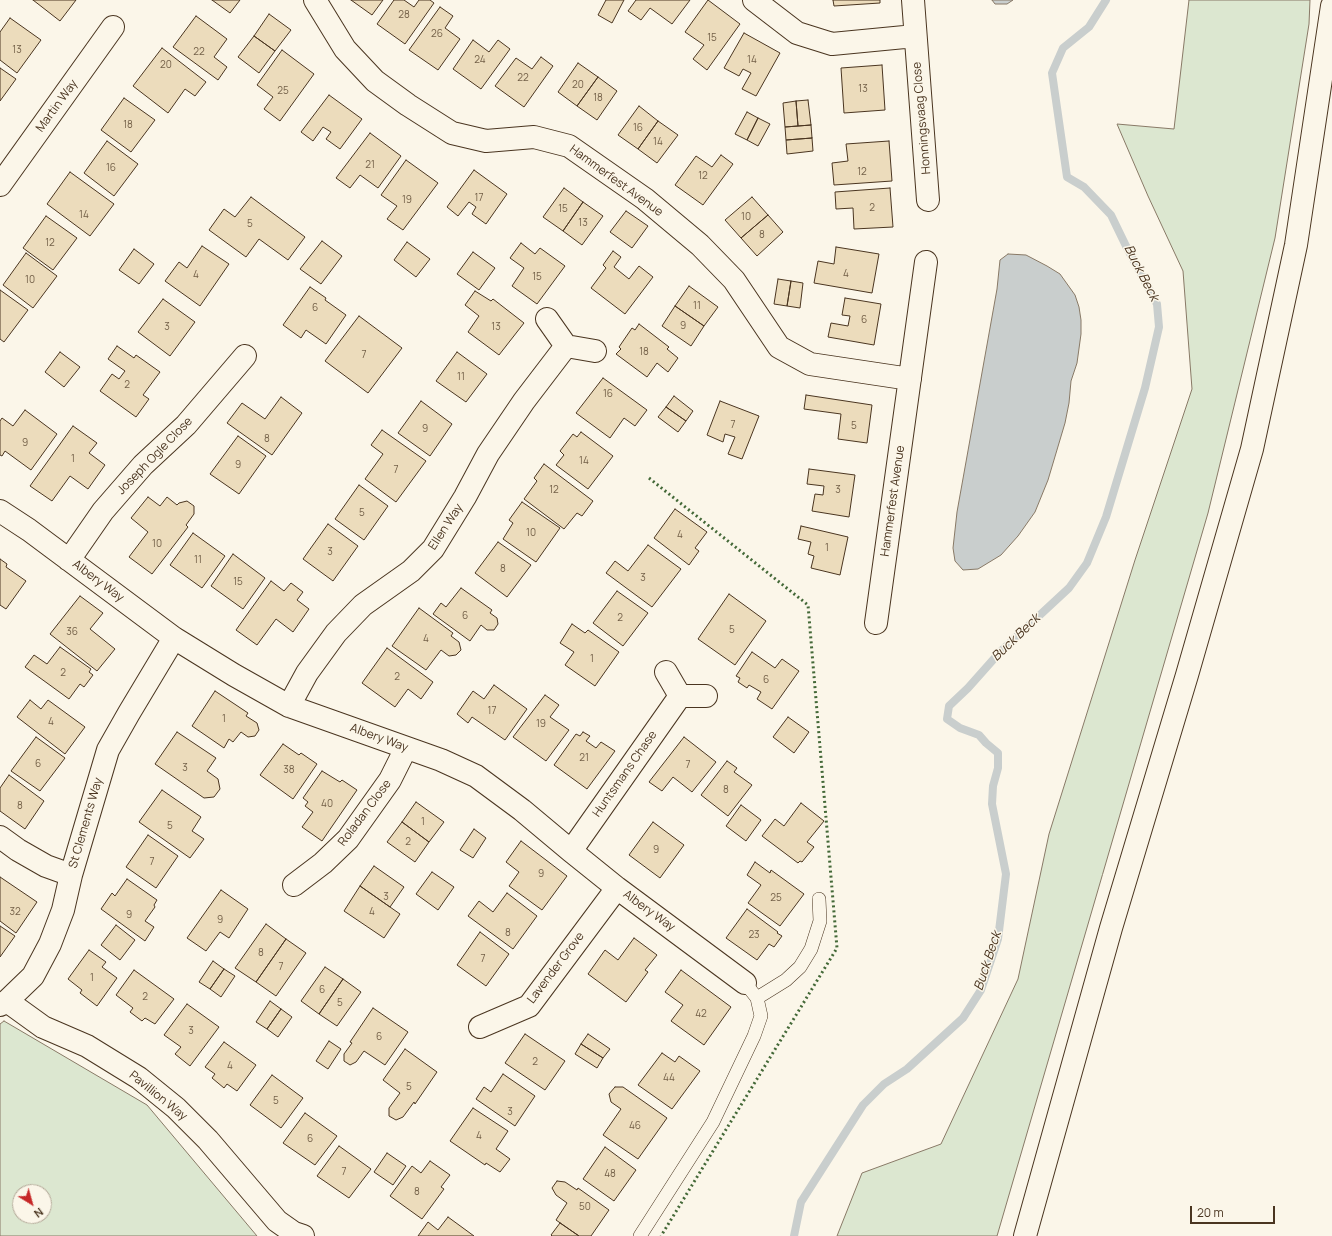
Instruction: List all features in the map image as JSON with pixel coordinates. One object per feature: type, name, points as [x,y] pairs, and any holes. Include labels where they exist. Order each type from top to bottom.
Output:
[{"type":"main road","name":"Hammerfest Avenue","points":[[315,0],[344,49],[375,81],[408,105],[452,133],[486,140],[534,137],[569,146],[645,199],[700,245],[734,280],[779,347],[810,364],[910,379]]},
{"type":"main road","points":[[754,0],[798,33],[832,44],[915,36]]},
{"type":"main road","name":"Honningsvaag Close","points":[[913,0],[928,200]]},
{"type":"main road","points":[[1025,1236],[1109,935],[1187,675],[1252,449],[1296,245],[1332,6]]},
{"type":"main road","name":"Martin Way","points":[[0,185],[113,27]]},
{"type":"main road","name":"Hammerfest Avenue","points":[[876,623],[926,262]]},
{"type":"main road","points":[[547,319],[566,346],[595,351]]},
{"type":"main road","name":"Ellen Way","points":[[289,706],[307,673],[336,633],[363,605],[411,571],[432,549],[465,497],[488,454],[524,401],[566,346]]},
{"type":"main road","name":"Joseph Ogle Close","points":[[69,560],[102,511],[143,465],[186,425],[245,356]]},
{"type":"main road","name":"Albery Way","points":[[0,511],[29,530],[174,638],[234,675],[289,706],[441,760],[476,776],[522,810],[616,888],[751,991]]},
{"type":"main road","name":"St Clements Way","points":[[4,1003],[33,976],[50,944],[63,910],[71,874],[108,750],[174,638]]},
{"type":"main road","points":[[666,672],[680,696],[706,696]]},
{"type":"main road","name":"Huntsmans Chase","points":[[571,851],[680,696]]},
{"type":"main road","name":"Roladan Close","points":[[294,886],[323,863],[348,839],[390,780],[406,748]]},
{"type":"main road","points":[[0,837],[18,850],[46,866],[71,874]]},
{"type":"main road","name":"Lavender Grove","points":[[480,1028],[529,1006],[616,888]]},
{"type":"main road","name":"Pavillion Way","points":[[4,1003],[44,1027],[87,1046],[139,1078],[176,1108],[208,1140],[278,1221],[294,1233],[303,1236]]},
{"type":"lane","points":[[640,1236],[713,1122],[754,1036],[761,1016],[751,991],[786,980],[800,967],[811,949],[820,921],[819,899]]},
{"type":"green space","points":[[1189,0],[1310,0],[1309,24],[1275,238],[1208,513],[997,1236],[837,1236],[862,1173],[941,1144],[1018,979],[1049,834],[1135,560],[1192,389],[1183,271],[1148,196],[1117,124],[1174,129]]},
{"type":"green space","points":[[4,1021],[147,1105],[257,1236],[0,1236],[0,1024]]},
{"type":"shaded area","points":[[992,0],[1013,0],[1007,4],[995,4]]},
{"type":"shaded area","points":[[1008,254],[1026,255],[1047,266],[1060,274],[1075,295],[1081,320],[1081,334],[1077,363],[1071,381],[1065,423],[1048,480],[1035,512],[1018,536],[1001,555],[978,569],[963,570],[955,561],[953,548],[957,512],[997,289],[1000,260]]},
{"type":"building","points":[[33,0],[76,0],[60,21]]},
{"type":"building","points":[[212,0],[240,0],[230,13]]},
{"type":"building","points":[[351,0],[383,0],[372,15]]},
{"type":"building","points":[[394,0],[404,0],[414,7],[419,0],[430,0],[434,3],[405,44],[377,24]]},
{"type":"building","points":[[606,0],[624,0],[612,23],[598,15]]},
{"type":"building","points":[[636,0],[690,0],[672,24],[650,8],[641,20],[628,11]]},
{"type":"building","points":[[708,0],[740,24],[707,70],[693,59],[704,45],[685,32]]},
{"type":"building","points":[[833,0],[880,0],[880,3],[834,6]]},
{"type":"building","points":[[440,7],[453,16],[445,28],[460,39],[438,70],[409,50]]},
{"type":"building","points":[[269,14],[291,30],[275,51],[254,36]]},
{"type":"building","points":[[196,16],[227,39],[214,57],[227,67],[218,80],[173,47]]},
{"type":"building","points":[[10,18],[41,40],[17,73],[0,60],[0,32]]},
{"type":"building","points":[[744,33],[780,53],[756,96],[742,89],[751,73],[743,69],[739,76],[724,68]]},
{"type":"building","points":[[254,36],[275,51],[259,73],[238,57]]},
{"type":"building","points":[[473,40],[489,52],[498,40],[510,49],[481,89],[453,69]]},
{"type":"building","points":[[162,48],[206,82],[195,96],[185,89],[168,113],[133,86]]},
{"type":"building","points":[[282,50],[314,74],[280,121],[264,109],[273,97],[257,85]]},
{"type":"building","points":[[541,57],[553,66],[524,107],[495,86],[516,58],[532,69]]},
{"type":"building","points":[[578,63],[598,77],[577,106],[558,92]]},
{"type":"building","points":[[882,65],[885,110],[844,113],[841,68]]},
{"type":"building","points":[[0,68],[16,79],[0,101]]},
{"type":"building","points":[[598,77],[617,91],[597,120],[577,106]]},
{"type":"building","points":[[329,95],[362,119],[340,149],[326,139],[331,132],[323,127],[313,141],[301,132]]},
{"type":"building","points":[[124,98],[155,120],[131,152],[101,130]]},
{"type":"building","points":[[808,100],[811,125],[798,126],[796,101]]},
{"type":"building","points":[[796,101],[798,126],[785,127],[783,103]]},
{"type":"building","points":[[639,106],[658,121],[638,149],[618,135]]},
{"type":"building","points":[[747,112],[758,118],[747,140],[735,134]]},
{"type":"building","points":[[758,118],[770,124],[758,146],[747,140]]},
{"type":"building","points":[[658,121],[678,135],[657,163],[638,149]]},
{"type":"building","points":[[811,125],[812,138],[786,140],[785,127]]},
{"type":"building","points":[[370,133],[401,156],[378,188],[360,175],[350,188],[336,178]]},
{"type":"building","points":[[812,138],[813,151],[787,154],[786,140]]},
{"type":"building","points":[[107,141],[138,164],[114,196],[84,173]]},
{"type":"building","points":[[889,141],[892,181],[834,185],[832,163],[848,161],[846,144]]},
{"type":"building","points":[[721,155],[733,164],[703,205],[675,185],[696,156],[712,167]]},
{"type":"building","points":[[406,160],[438,183],[403,230],[387,219],[397,206],[381,195]]},
{"type":"building","points":[[474,170],[507,194],[486,224],[472,214],[476,207],[469,202],[458,216],[447,207]]},
{"type":"building","points":[[70,172],[114,204],[90,236],[47,204]]},
{"type":"building","points":[[564,188],[583,202],[563,231],[543,217]]},
{"type":"building","points":[[890,188],[893,227],[854,229],[853,208],[836,209],[835,192]]},
{"type":"building","points":[[251,197],[305,237],[288,260],[259,239],[246,257],[209,230],[224,209],[235,217]]},
{"type":"building","points":[[752,197],[768,215],[741,238],[725,220]]},
{"type":"building","points":[[583,202],[603,216],[582,245],[563,231]]},
{"type":"building","points":[[626,211],[648,226],[632,248],[610,232]]},
{"type":"building","points":[[768,215],[783,232],[757,256],[741,238]]},
{"type":"building","points":[[46,216],[77,238],[53,270],[23,248]]},
{"type":"building","points":[[322,241],[342,256],[321,284],[300,269]]},
{"type":"building","points":[[407,242],[430,259],[416,277],[394,260]]},
{"type":"building","points":[[521,243],[535,254],[540,248],[565,266],[537,304],[512,286],[524,268],[510,258]]},
{"type":"building","points":[[202,246],[229,264],[200,306],[165,281],[179,262],[187,268]]},
{"type":"building","points":[[836,247],[879,254],[872,293],[814,283],[818,261],[834,264]]},
{"type":"building","points":[[134,249],[154,264],[139,284],[119,270]]},
{"type":"building","points":[[613,251],[621,257],[614,267],[629,279],[639,266],[653,277],[625,314],[591,288],[606,268],[603,265]]},
{"type":"building","points":[[473,252],[495,268],[479,290],[457,274]]},
{"type":"building","points":[[26,253],[57,276],[33,308],[3,285]]},
{"type":"building","points":[[778,279],[791,281],[787,306],[774,304]]},
{"type":"building","points":[[791,281],[803,283],[800,308],[787,306]]},
{"type":"building","points":[[689,286],[718,307],[704,326],[675,306]]},
{"type":"building","points":[[310,287],[346,315],[326,344],[306,330],[301,338],[283,325]]},
{"type":"building","points":[[0,290],[28,310],[4,342],[0,339]]},
{"type":"building","points":[[475,291],[491,301],[493,299],[524,323],[499,355],[468,332],[479,316],[465,305]]},
{"type":"building","points":[[845,298],[881,304],[874,345],[828,337],[831,323],[848,326],[850,316],[842,315]]},
{"type":"building","points":[[163,299],[195,322],[170,356],[138,332]]},
{"type":"building","points":[[675,306],[704,326],[691,346],[662,326]]},
{"type":"building","points":[[359,316],[402,348],[368,393],[325,361]]},
{"type":"building","points":[[639,324],[669,347],[667,349],[678,358],[668,372],[657,363],[647,377],[616,354],[621,349],[619,347],[632,328],[635,330]]},
{"type":"building","points":[[117,346],[134,358],[136,355],[160,372],[143,395],[149,399],[136,417],[100,391],[112,374],[119,379],[125,371],[108,359]]},
{"type":"building","points":[[60,352],[80,367],[64,387],[45,372]]},
{"type":"building","points":[[457,352],[487,374],[466,402],[436,381]]},
{"type":"building","points":[[603,378],[647,410],[635,426],[624,418],[610,438],[576,413]]},
{"type":"building","points":[[806,395],[872,405],[867,443],[838,439],[841,414],[804,409]]},
{"type":"building","points":[[674,396],[693,411],[686,421],[666,407]]},
{"type":"building","points":[[281,397],[302,413],[272,455],[227,423],[242,403],[265,419]]},
{"type":"building","points":[[421,401],[452,424],[430,456],[398,433]]},
{"type":"building","points":[[720,401],[759,416],[742,459],[728,454],[735,437],[725,434],[723,442],[707,435]]},
{"type":"building","points":[[666,407],[686,421],[678,432],[658,417]]},
{"type":"building","points":[[25,410],[57,434],[31,470],[5,451],[2,456],[0,455],[0,421],[2,418],[13,426]]},
{"type":"building","points":[[73,426],[97,443],[89,453],[105,465],[88,489],[70,476],[52,501],[30,486]]},
{"type":"building","points":[[382,430],[426,461],[396,502],[365,479],[383,454],[371,445]]},
{"type":"building","points":[[581,432],[613,456],[588,489],[556,465],[564,455],[560,451],[573,434],[577,437]]},
{"type":"building","points":[[238,436],[266,456],[239,494],[210,474]]},
{"type":"building","points":[[544,464],[593,501],[582,516],[577,513],[564,529],[524,499],[537,481],[534,478]]},
{"type":"building","points":[[809,469],[855,475],[849,517],[812,511],[815,494],[823,495],[824,486],[807,484]]},
{"type":"building","points":[[359,485],[388,506],[364,540],[335,519]]},
{"type":"building","points":[[148,497],[160,506],[167,497],[177,505],[187,501],[194,506],[194,514],[186,525],[188,527],[152,574],[129,557],[148,532],[131,518]]},
{"type":"building","points":[[522,502],[560,528],[536,562],[503,539],[513,523],[509,520]]},
{"type":"building","points":[[675,509],[707,532],[695,548],[699,551],[689,565],[654,538]]},
{"type":"building","points":[[328,524],[358,546],[333,581],[303,559]]},
{"type":"building","points":[[801,526],[848,537],[840,575],[811,568],[814,556],[808,554],[811,542],[798,539]]},
{"type":"building","points":[[193,533],[225,556],[202,588],[170,565]]},
{"type":"building","points":[[498,542],[531,565],[507,597],[475,573]]},
{"type":"building","points":[[648,545],[681,569],[652,607],[606,573],[615,561],[628,571]]},
{"type":"building","points":[[233,554],[265,578],[243,609],[211,586]]},
{"type":"building","points":[[0,559],[7,564],[6,567],[26,581],[6,609],[0,605]]},
{"type":"building","points":[[271,581],[284,591],[291,583],[303,592],[297,600],[309,609],[293,632],[276,619],[257,645],[236,630]]},
{"type":"building","points":[[461,588],[492,610],[490,613],[497,618],[498,624],[494,630],[487,630],[481,625],[470,641],[433,614],[441,603],[446,607]]},
{"type":"building","points":[[617,591],[648,613],[623,646],[593,623]]},
{"type":"building","points":[[729,594],[766,621],[735,665],[698,639]]},
{"type":"building","points":[[80,596],[103,613],[90,629],[115,649],[97,671],[50,634]]},
{"type":"building","points":[[419,608],[453,633],[451,636],[459,642],[461,650],[456,655],[449,656],[441,650],[426,670],[392,646]]},
{"type":"building","points":[[572,624],[585,633],[588,630],[619,652],[595,686],[565,665],[574,652],[560,643]]},
{"type":"building","points":[[60,647],[91,669],[89,672],[93,675],[84,687],[80,684],[69,699],[25,667],[34,655],[47,664]]},
{"type":"building","points":[[387,648],[433,682],[421,699],[408,689],[395,707],[362,683]]},
{"type":"building","points":[[752,652],[775,668],[782,659],[799,671],[772,709],[757,699],[761,692],[749,685],[747,688],[738,682],[740,678],[736,676]]},
{"type":"building","points":[[494,685],[527,709],[505,740],[472,717],[468,723],[457,714],[473,691],[484,699]]},
{"type":"building","points":[[215,691],[248,713],[246,716],[257,723],[259,730],[255,736],[248,737],[241,732],[233,742],[229,739],[224,748],[192,726]]},
{"type":"building","points":[[545,695],[559,705],[550,717],[569,730],[546,761],[513,737]]},
{"type":"building","points":[[30,700],[41,709],[48,700],[85,727],[65,754],[17,717]]},
{"type":"building","points":[[788,717],[809,732],[794,753],[773,737]]},
{"type":"building","points":[[177,732],[216,758],[207,771],[218,779],[220,789],[214,797],[204,798],[155,764]]},
{"type":"building","points":[[583,732],[590,736],[586,741],[596,748],[601,742],[615,751],[587,789],[554,765],[576,734],[580,736]]},
{"type":"building","points":[[36,737],[65,758],[40,791],[11,771]]},
{"type":"building","points":[[684,737],[716,762],[692,792],[673,777],[662,791],[649,782]]},
{"type":"building","points":[[283,744],[299,755],[301,753],[317,764],[293,799],[260,775]]},
{"type":"building","points":[[727,761],[737,768],[734,772],[752,785],[728,816],[701,795]]},
{"type":"building","points":[[322,771],[340,782],[342,780],[357,790],[322,841],[302,827],[313,812],[305,806],[308,802],[303,798]]},
{"type":"building","points":[[9,775],[44,801],[25,829],[0,811],[0,788]]},
{"type":"building","points":[[162,790],[201,817],[192,831],[204,839],[190,858],[139,822]]},
{"type":"building","points":[[416,802],[444,822],[429,842],[402,822]]},
{"type":"building","points":[[801,803],[824,821],[807,842],[814,847],[802,862],[800,861],[798,863],[762,836],[775,819],[784,826]]},
{"type":"building","points":[[741,805],[761,820],[746,841],[726,826]]},
{"type":"building","points":[[402,822],[429,842],[415,862],[387,842]]},
{"type":"building","points":[[653,822],[684,845],[660,878],[629,855]]},
{"type":"building","points":[[474,829],[486,838],[473,858],[460,850]]},
{"type":"building","points":[[148,835],[178,856],[156,888],[126,867]]},
{"type":"building","points":[[521,841],[567,876],[542,910],[509,886],[519,872],[506,862]]},
{"type":"building","points":[[755,862],[770,873],[771,870],[804,894],[780,926],[748,903],[761,885],[747,875]]},
{"type":"building","points":[[374,866],[404,887],[390,907],[360,886]]},
{"type":"building","points":[[432,872],[454,887],[438,910],[416,894]]},
{"type":"building","points":[[0,877],[37,902],[16,933],[0,921]]},
{"type":"building","points":[[127,879],[157,900],[154,905],[155,907],[145,921],[154,927],[145,941],[101,909],[112,893],[115,896]]},
{"type":"building","points":[[360,886],[400,914],[384,938],[344,911]]},
{"type":"building","points":[[221,890],[248,909],[229,938],[220,932],[206,951],[187,938]]},
{"type":"building","points":[[507,893],[537,916],[513,949],[468,916],[479,901],[493,912]]},
{"type":"building","points":[[747,909],[782,936],[774,947],[769,944],[757,960],[726,938]]},
{"type":"building","points":[[266,924],[286,939],[256,982],[235,968]]},
{"type":"building","points":[[116,925],[135,940],[120,960],[101,945]]},
{"type":"building","points":[[0,926],[15,936],[0,957]]},
{"type":"building","points":[[480,932],[509,954],[486,986],[457,965]]},
{"type":"building","points":[[634,938],[657,955],[645,970],[648,972],[626,1002],[588,974],[605,950],[618,960]]},
{"type":"building","points":[[286,939],[306,953],[276,996],[256,982]]},
{"type":"building","points":[[89,950],[106,962],[102,967],[117,978],[97,1006],[80,993],[82,990],[68,979]]},
{"type":"building","points":[[213,961],[224,969],[210,989],[199,982]]},
{"type":"building","points":[[325,967],[343,979],[319,1014],[301,1001]]},
{"type":"building","points":[[224,969],[235,976],[221,997],[210,989]]},
{"type":"building","points":[[134,970],[174,999],[155,1024],[145,1018],[142,1021],[130,1012],[133,1008],[116,995]]},
{"type":"building","points":[[681,970],[731,1007],[704,1045],[671,1021],[683,1005],[665,992]]},
{"type":"building","points":[[343,979],[361,992],[337,1026],[319,1014]]},
{"type":"building","points":[[270,1001],[281,1009],[267,1029],[256,1022]]},
{"type":"building","points":[[187,1004],[219,1027],[190,1066],[175,1054],[181,1047],[164,1035]]},
{"type":"building","points":[[373,1008],[408,1032],[385,1065],[364,1051],[356,1062],[350,1065],[344,1061],[344,1054],[352,1043],[350,1042]]},
{"type":"building","points":[[281,1009],[292,1017],[278,1037],[267,1029]]},
{"type":"building","points":[[525,1034],[565,1061],[545,1090],[505,1063]]},
{"type":"building","points":[[588,1034],[610,1049],[603,1058],[581,1044]]},
{"type":"building","points":[[329,1041],[341,1049],[328,1069],[316,1061]]},
{"type":"building","points":[[224,1042],[256,1065],[237,1091],[227,1084],[224,1088],[212,1078],[215,1074],[205,1067]]},
{"type":"building","points":[[581,1044],[603,1058],[597,1068],[575,1054]]},
{"type":"building","points":[[405,1049],[437,1072],[415,1104],[414,1102],[403,1117],[396,1120],[389,1116],[389,1108],[400,1093],[383,1080]]},
{"type":"building","points":[[662,1053],[675,1062],[679,1056],[700,1071],[672,1109],[638,1085]]},
{"type":"building","points":[[503,1074],[535,1096],[515,1126],[476,1099],[484,1087],[491,1092]]},
{"type":"building","points":[[272,1075],[303,1098],[281,1128],[250,1105]]},
{"type":"building","points":[[615,1087],[623,1087],[667,1118],[638,1159],[603,1135],[621,1109],[611,1102],[609,1094]]},
{"type":"building","points":[[473,1108],[508,1131],[496,1149],[510,1159],[500,1172],[486,1163],[485,1165],[450,1141]]},
{"type":"building","points":[[305,1113],[337,1136],[315,1165],[283,1143]]},
{"type":"building","points":[[339,1146],[371,1169],[349,1198],[317,1176]]},
{"type":"building","points":[[605,1147],[636,1170],[614,1201],[583,1179]]},
{"type":"building","points":[[387,1153],[406,1166],[393,1185],[374,1172]]},
{"type":"building","points":[[430,1161],[450,1175],[441,1187],[444,1189],[422,1219],[390,1196],[412,1166],[421,1173]]},
{"type":"building","points":[[557,1181],[565,1182],[577,1190],[578,1188],[609,1210],[591,1236],[579,1236],[556,1220],[567,1203],[556,1195],[552,1188]]},
{"type":"building","points":[[448,1217],[474,1236],[418,1236],[428,1222],[438,1230]]},
{"type":"building","points":[[560,1223],[579,1236],[552,1236],[551,1235]]},
{"type":"waterway","name":"Buck Beck","points":[[794,1236],[801,1202],[863,1105],[884,1084],[907,1069],[963,1018],[981,990],[998,939],[1006,874],[992,804],[993,786],[998,768],[998,753],[979,735],[960,728],[947,719],[949,706],[968,688],[1000,652],[1069,588],[1087,563],[1106,517],[1145,388],[1159,327],[1157,304],[1111,215],[1084,187],[1067,177],[1052,73],[1063,48],[1089,27],[1106,0]]},
{"type":"hedge","points":[[649,478],[808,605],[837,948],[661,1236]]}]
